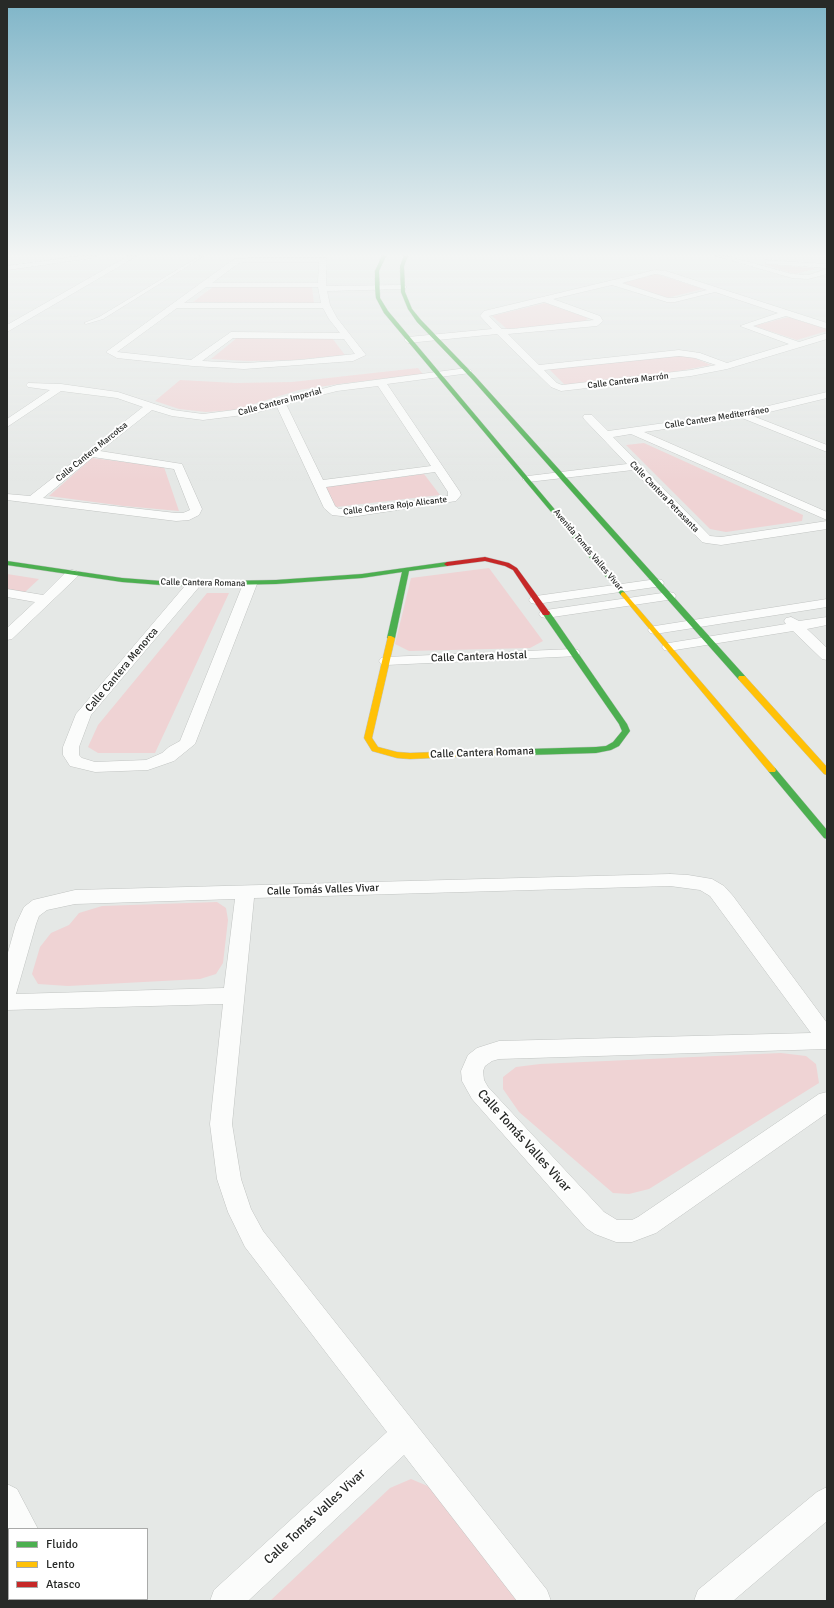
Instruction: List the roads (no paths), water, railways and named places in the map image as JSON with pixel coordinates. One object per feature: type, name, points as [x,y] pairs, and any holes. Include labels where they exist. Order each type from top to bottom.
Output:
[{"type":"main road","name":"Avenida Tomás Valles Vivar","points":[[401,331],[525,475],[827,836]]},
{"type":"main road","points":[[428,331],[470,374],[827,772]]},
{"type":"main road","name":"Calle Cantera Romana","points":[[7,563],[72,574],[122,580],[194,584],[250,584],[354,576],[485,560],[498,561],[512,566],[624,724],[626,731],[623,737],[616,744],[608,748],[410,756],[375,749],[368,738],[406,570]]},
{"type":"street","points":[[141,331],[111,352],[117,355],[193,363],[270,365],[359,357],[361,355],[360,353],[342,331]]},
{"type":"street","name":"Calle Cantera Marrón","points":[[503,331],[554,386],[564,388],[666,377],[727,366],[827,336]]},
{"type":"street","points":[[410,342],[524,331]]},
{"type":"street","points":[[755,331],[800,345]]},
{"type":"street","points":[[193,363],[231,335],[346,336]]},
{"type":"street","points":[[536,368],[684,353],[697,355],[727,366]]},
{"type":"street","name":"Calle Cantera Imperial","points":[[31,385],[61,387],[118,395],[184,416],[204,417],[251,412],[318,391],[360,385],[470,374]]},
{"type":"street","name":"Calle Cantera Rojo Alicante","points":[[280,402],[330,508],[340,514],[447,501],[452,499],[455,495],[454,492],[382,384]]},
{"type":"street","points":[[7,424],[61,387]]},
{"type":"street","name":"Calle Cantera Mediterráneo","points":[[606,435],[743,416],[784,407],[827,395]]},
{"type":"street","name":"Calle Cantera Marcotsa","points":[[33,500],[151,405]]},
{"type":"street","points":[[743,416],[827,449]]},
{"type":"street","name":"Calle Cantera Petrasanta","points":[[588,417],[701,535],[712,541],[827,526]]},
{"type":"street","points":[[632,431],[827,516]]},
{"type":"street","points":[[7,496],[176,517],[192,515],[195,512],[196,509],[178,466],[90,453]]},
{"type":"street","points":[[525,475],[631,462]]},
{"type":"street","points":[[319,484],[438,468]]},
{"type":"street","points":[[7,636],[72,574]]},
{"type":"street","points":[[536,600],[657,583]]},
{"type":"street","name":"Calle Cantera Menorca","points":[[194,584],[84,714],[71,747],[71,755],[76,762],[95,767],[148,765],[168,757],[175,750],[186,744],[250,584]]},
{"type":"street","points":[[591,592],[601,606]]},
{"type":"street","points":[[7,593],[45,599]]},
{"type":"street","points":[[546,614],[669,596]]},
{"type":"street","points":[[655,630],[827,604]]},
{"type":"street","points":[[781,611],[827,656]]},
{"type":"street","points":[[668,647],[827,621]]},
{"type":"street","name":"Calle Cantera Hostal","points":[[386,660],[573,653]]},
{"type":"street","name":"Calle Tomás Valles Vivar","points":[[7,991],[26,924],[31,912],[40,905],[75,897],[670,880],[705,884],[717,891],[726,901],[827,1040]]},
{"type":"street","points":[[245,893],[221,1124],[228,1179],[240,1212],[254,1239],[536,1601]]},
{"type":"street","points":[[7,1002],[234,996]]},
{"type":"street","name":"Calle Tomás Valles Vivar","points":[[827,1040],[499,1050],[485,1054],[476,1061],[472,1071],[473,1081],[480,1093],[595,1220],[616,1231],[632,1231],[647,1225],[827,1100]]},
{"type":"street","name":"Calle Tomás Valles Vivar","points":[[225,1601],[406,1434]]},
{"type":"street","points":[[7,1498],[23,1528]]},
{"type":"street","points":[[709,1601],[827,1502]]}]
